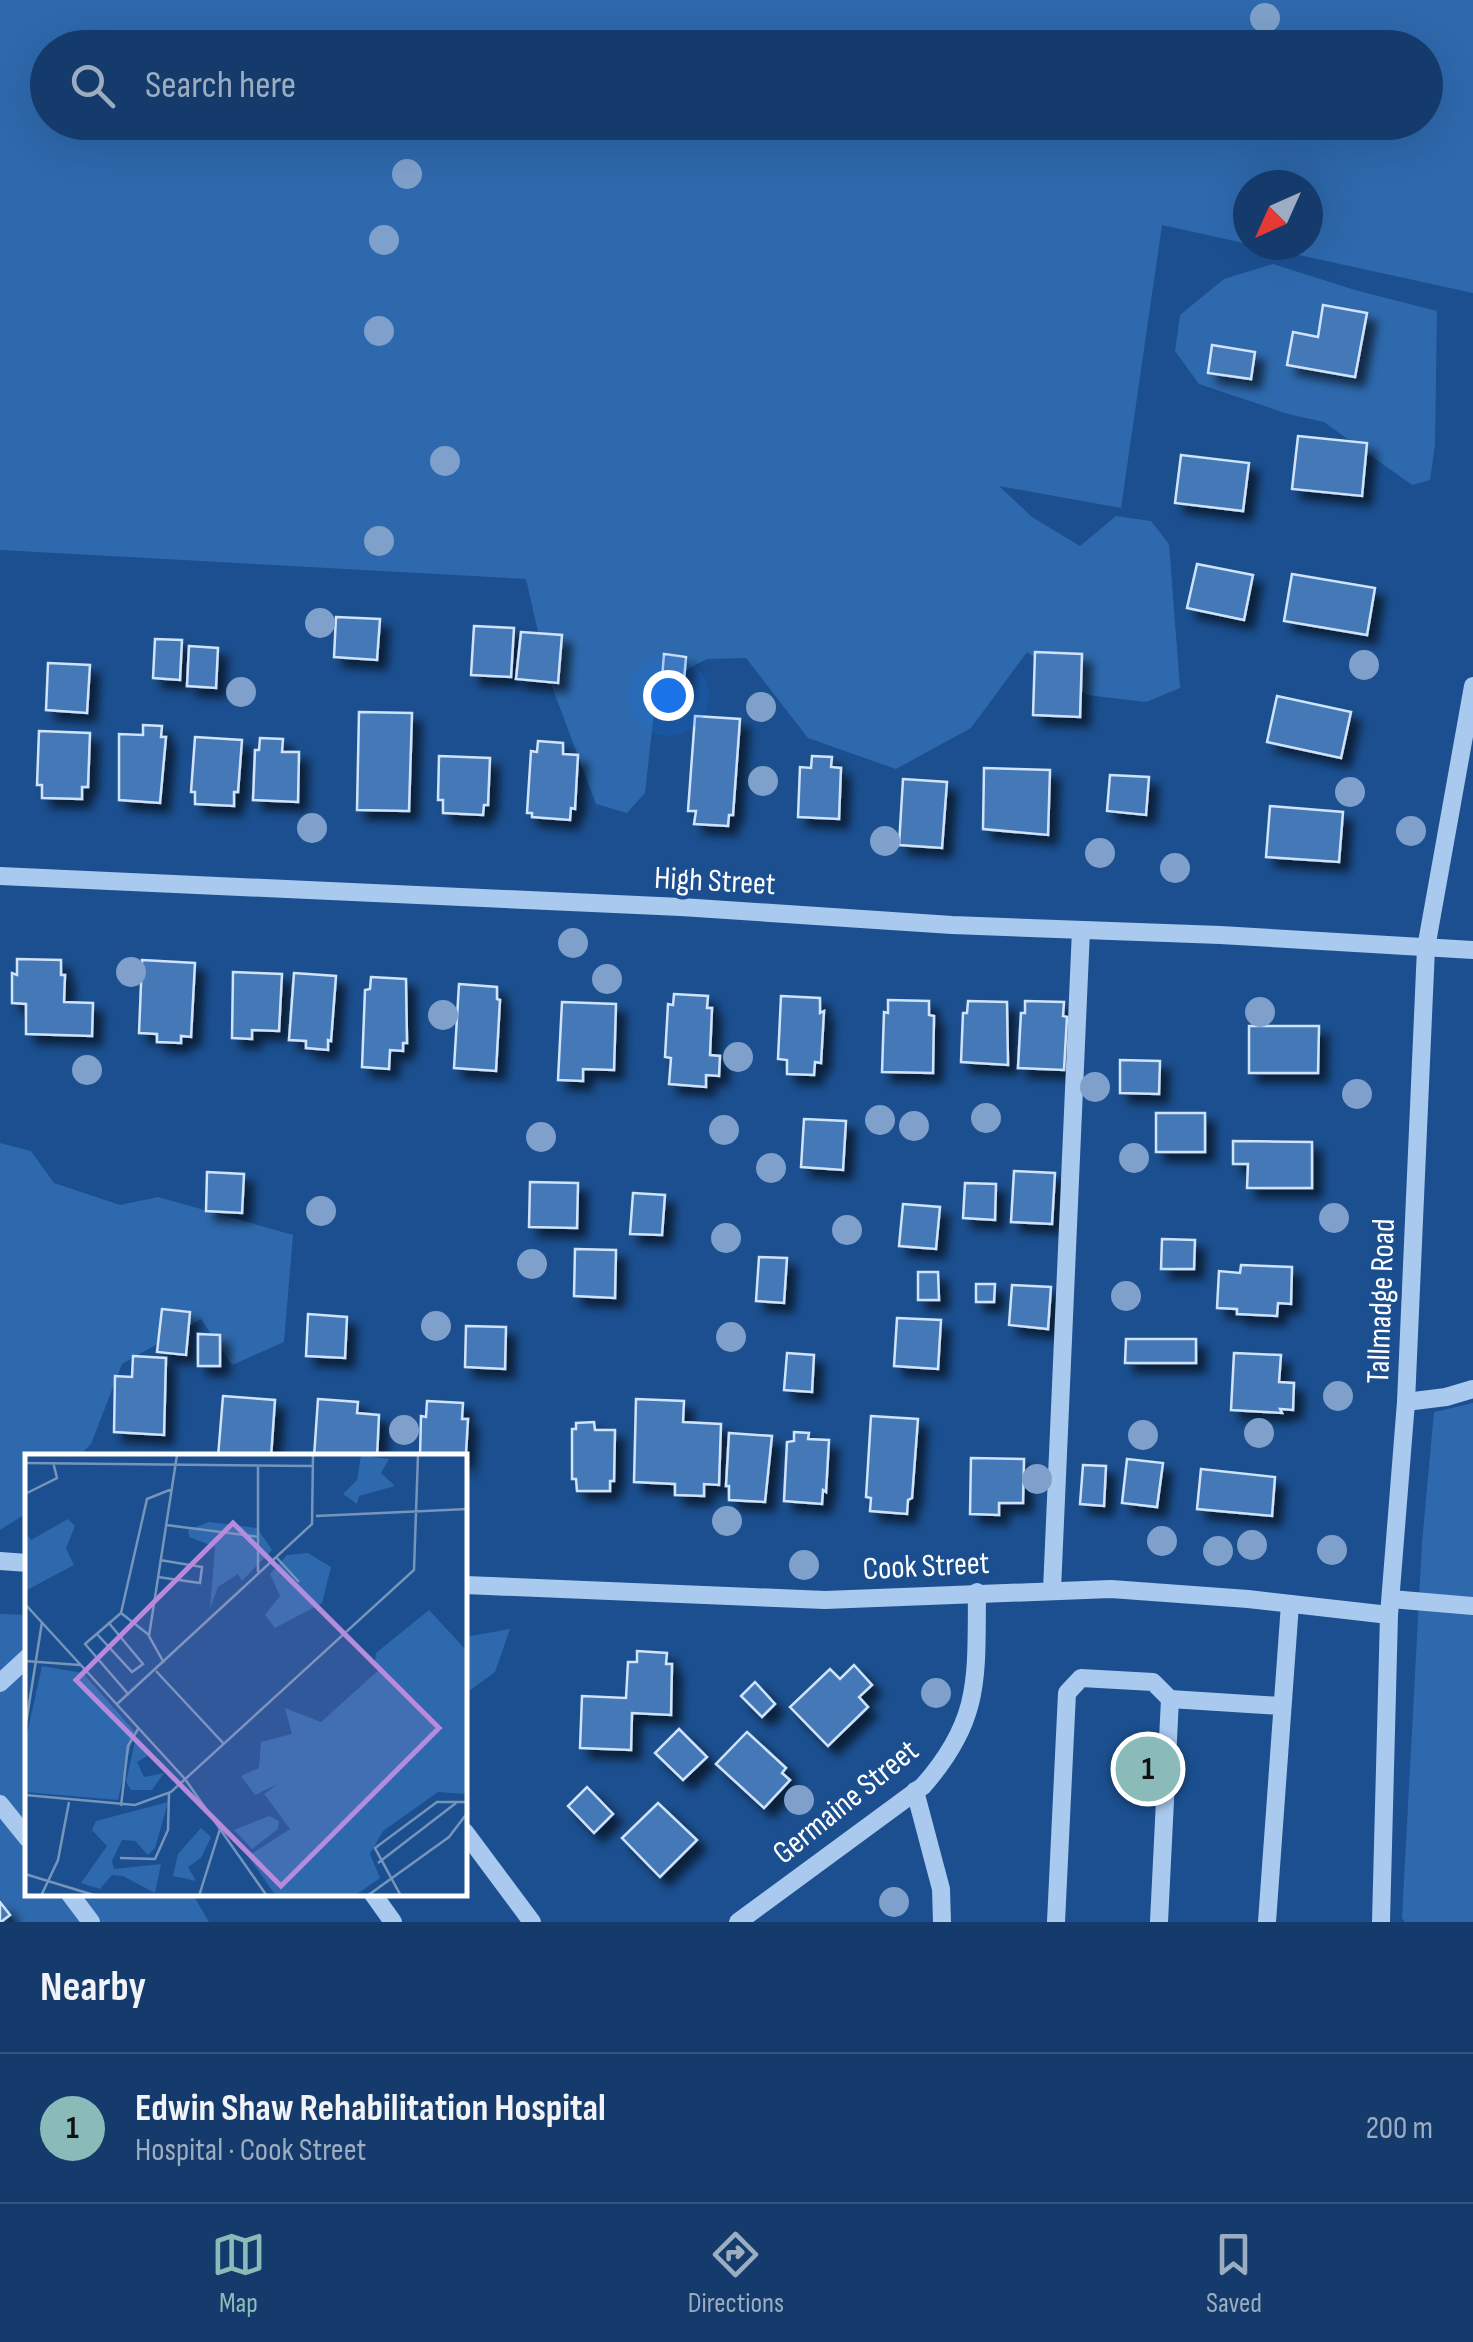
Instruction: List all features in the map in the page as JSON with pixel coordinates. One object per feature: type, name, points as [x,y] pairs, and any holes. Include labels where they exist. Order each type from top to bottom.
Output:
[{"type":"street","name":"Tallmadge Road","points":[[1381,1922],[1390,1607],[1406,1402],[1426,948],[1473,686]]},
{"type":"street","name":"High Street","points":[[0,876],[1473,950]]},
{"type":"street","points":[[1052,1590],[1081,930]]},
{"type":"street","points":[[1406,1402],[1473,1389]]},
{"type":"street","points":[[0,1561],[25,1563]]},
{"type":"street","name":"Cook Street","points":[[468,1585],[825,1600],[1111,1589],[1290,1604],[1473,1606]]},
{"type":"street","name":"Germaine Street","points":[[738,1922],[916,1791],[943,1763],[960,1737],[977,1679],[977,1592]]},
{"type":"street","points":[[1268,1922],[1290,1604]]},
{"type":"street","points":[[0,1683],[25,1660]]},
{"type":"street","points":[[1056,1922],[1067,1693],[1081,1678],[1153,1682],[1170,1698],[1282,1706]]},
{"type":"street","points":[[1158,1922],[1170,1698]]},
{"type":"street","points":[[916,1791],[941,1889],[942,1922]]},
{"type":"street","points":[[0,1804],[25,1835]]},
{"type":"street","points":[[468,1836],[532,1922]]},
{"type":"street","points":[[72,1897],[92,1922]]},
{"type":"street","points":[[375,1897],[393,1922]]},
{"type":"shaded area","points":[[0,0],[1473,0],[1473,293],[1322,260],[1323,170],[1233,170],[1233,241],[1162,225],[1121,508],[999,486],[1032,517],[1080,546],[1116,516],[1151,521],[1169,544],[1180,688],[1146,702],[1087,695],[1027,652],[971,728],[896,769],[808,738],[746,658],[707,659],[657,685],[645,793],[627,813],[596,804],[548,676],[526,579],[0,550]]},
{"type":"shaded area","points":[[1273,264],[1437,311],[1435,445],[1430,480],[1412,485],[1324,422],[1199,384],[1175,351],[1180,315],[1224,279]]},
{"type":"shaded area","points":[[0,1143],[31,1151],[54,1183],[120,1205],[158,1197],[293,1235],[284,1342],[232,1365],[201,1319],[122,1364],[91,1444],[81,1454],[25,1454],[25,1514],[0,1530]]},
{"type":"shaded area","points":[[1473,1403],[1473,1922],[1405,1922],[1402,1918],[1422,1543],[1434,1412]]},
{"type":"shaded area","points":[[0,1614],[25,1615],[25,1897],[196,1897],[209,1922],[14,1922],[0,1898]]},
{"type":"shaded area","points":[[510,1629],[495,1672],[468,1692],[468,1636]]},
{"type":"building","points":[[1323,305],[1367,313],[1355,377],[1287,365],[1293,332],[1318,337]]},
{"type":"building","points":[[1212,345],[1255,352],[1251,379],[1208,373]]},
{"type":"building","points":[[1298,436],[1367,443],[1362,496],[1292,489]]},
{"type":"building","points":[[1181,455],[1249,463],[1243,511],[1175,503]]},
{"type":"building","points":[[1197,564],[1253,575],[1244,620],[1187,608]]},
{"type":"building","points":[[1292,574],[1375,588],[1367,635],[1284,621]]},
{"type":"building","points":[[336,617],[380,619],[377,660],[334,657]]},
{"type":"building","points":[[474,626],[514,628],[511,677],[471,675]]},
{"type":"building","points":[[521,632],[562,635],[558,683],[516,679]]},
{"type":"building","points":[[155,639],[182,640],[180,680],[153,678]]},
{"type":"building","points":[[189,646],[218,648],[216,688],[187,686]]},
{"type":"building","points":[[1035,652],[1082,654],[1080,717],[1033,715]]},
{"type":"building","points":[[664,654],[686,657],[683,692],[661,690]]},
{"type":"building","points":[[48,663],[90,665],[87,713],[46,710]]},
{"type":"building","points":[[1277,696],[1351,712],[1341,758],[1267,742]]},
{"type":"building","points":[[359,712],[412,713],[409,811],[357,810]]},
{"type":"building","points":[[695,716],[740,719],[733,815],[729,815],[728,826],[694,824],[696,811],[688,811]]},
{"type":"building","points":[[143,725],[162,726],[161,737],[166,737],[160,803],[119,800],[119,734],[143,735]]},
{"type":"building","points":[[39,731],[90,733],[88,787],[82,787],[82,799],[42,798],[42,785],[37,785]]},
{"type":"building","points":[[195,737],[242,740],[234,806],[195,804],[195,792],[191,792]]},
{"type":"building","points":[[260,738],[283,739],[282,752],[299,752],[298,802],[253,800],[255,750],[259,750]]},
{"type":"building","points":[[538,741],[563,743],[563,754],[578,755],[575,809],[571,808],[570,820],[532,817],[532,813],[527,813],[531,751],[537,752]]},
{"type":"building","points":[[439,756],[490,758],[488,805],[484,805],[483,815],[443,813],[443,800],[438,800]]},
{"type":"building","points":[[812,756],[832,757],[831,767],[841,768],[839,819],[798,817],[800,767],[811,768]]},
{"type":"building","points":[[984,768],[1050,770],[1048,835],[983,829]]},
{"type":"building","points":[[1110,775],[1149,777],[1146,815],[1107,811]]},
{"type":"building","points":[[903,779],[947,782],[942,848],[899,845]]},
{"type":"building","points":[[1270,806],[1343,812],[1339,862],[1266,857]]},
{"type":"building","points":[[17,959],[61,960],[64,1002],[93,1003],[92,1036],[26,1034],[26,1004],[12,1003],[12,973],[17,975]]},
{"type":"building","points":[[142,960],[195,963],[191,1037],[181,1036],[181,1043],[157,1042],[157,1034],[139,1033]]},
{"type":"building","points":[[233,972],[282,974],[279,1031],[252,1030],[252,1039],[232,1038]]},
{"type":"building","points":[[294,973],[336,976],[328,1050],[306,1048],[306,1041],[289,1040]]},
{"type":"building","points":[[371,977],[406,979],[407,1043],[403,1043],[403,1051],[390,1050],[389,1069],[362,1067],[365,990],[370,989]]},
{"type":"building","points":[[459,984],[497,987],[500,1000],[496,1071],[454,1068]]},
{"type":"building","points":[[674,994],[708,996],[707,1008],[712,1008],[710,1055],[720,1056],[719,1076],[706,1075],[706,1087],[669,1084],[671,1058],[665,1057],[668,1004],[673,1005]]},
{"type":"building","points":[[781,996],[820,998],[820,1013],[824,1011],[821,1063],[815,1062],[814,1075],[787,1074],[787,1060],[778,1059]]},
{"type":"building","points":[[888,1000],[929,1001],[929,1015],[934,1016],[933,1073],[882,1072]]},
{"type":"building","points":[[968,1001],[1007,1002],[1008,1065],[961,1062],[963,1013],[967,1013]]},
{"type":"building","points":[[1025,1001],[1064,1002],[1064,1070],[1018,1068]]},
{"type":"building","points":[[562,1002],[616,1004],[614,1070],[583,1069],[583,1081],[558,1080]]},
{"type":"building","points":[[1249,1026],[1319,1026],[1318,1073],[1249,1073]]},
{"type":"building","points":[[1120,1060],[1160,1061],[1159,1094],[1120,1093]]},
{"type":"building","points":[[1156,1113],[1205,1113],[1205,1152],[1156,1152]]},
{"type":"building","points":[[804,1119],[846,1121],[843,1170],[801,1167]]},
{"type":"building","points":[[1233,1141],[1312,1142],[1312,1188],[1247,1188],[1248,1164],[1233,1164]]},
{"type":"building","points":[[1014,1171],[1055,1173],[1052,1224],[1011,1222]]},
{"type":"building","points":[[207,1172],[244,1174],[242,1213],[206,1211]]},
{"type":"building","points":[[530,1182],[578,1183],[577,1228],[529,1227]]},
{"type":"building","points":[[965,1183],[996,1184],[995,1220],[963,1218]]},
{"type":"building","points":[[633,1193],[665,1195],[662,1235],[630,1234]]},
{"type":"building","points":[[903,1204],[940,1207],[936,1249],[899,1246]]},
{"type":"building","points":[[1162,1239],[1195,1240],[1194,1269],[1161,1269]]},
{"type":"building","points":[[575,1249],[616,1250],[615,1298],[574,1296]]},
{"type":"building","points":[[759,1257],[787,1258],[784,1303],[756,1301]]},
{"type":"building","points":[[1241,1265],[1292,1267],[1291,1304],[1278,1303],[1277,1316],[1237,1314],[1237,1309],[1217,1308],[1219,1271],[1240,1273]]},
{"type":"building","points":[[918,1272],[938,1272],[939,1300],[918,1300]]},
{"type":"building","points":[[976,1284],[995,1284],[994,1302],[976,1302]]},
{"type":"building","points":[[1012,1285],[1051,1287],[1048,1329],[1009,1325]]},
{"type":"building","points":[[162,1309],[190,1312],[186,1355],[157,1352]]},
{"type":"building","points":[[308,1314],[347,1317],[345,1358],[306,1356]]},
{"type":"building","points":[[897,1318],[941,1320],[938,1369],[894,1366]]},
{"type":"building","points":[[466,1326],[506,1327],[505,1369],[465,1367]]},
{"type":"building","points":[[198,1334],[220,1335],[220,1366],[198,1366]]},
{"type":"building","points":[[1126,1339],[1196,1339],[1196,1363],[1125,1363]]},
{"type":"building","points":[[787,1353],[814,1355],[812,1392],[784,1390]]},
{"type":"building","points":[[1234,1353],[1281,1355],[1279,1382],[1294,1383],[1293,1410],[1231,1410]]},
{"type":"building","points":[[133,1356],[166,1358],[164,1435],[114,1432],[115,1376],[132,1377]]},
{"type":"building","points":[[223,1396],[275,1400],[271,1454],[218,1454]]},
{"type":"building","points":[[318,1399],[358,1402],[357,1413],[379,1415],[377,1454],[314,1454]]},
{"type":"building","points":[[636,1399],[684,1401],[683,1422],[721,1424],[719,1485],[704,1484],[704,1496],[675,1495],[675,1484],[634,1482]]},
{"type":"building","points":[[427,1401],[463,1403],[462,1419],[468,1419],[466,1454],[420,1454],[421,1416],[426,1417]]},
{"type":"building","points":[[871,1416],[918,1419],[912,1498],[908,1500],[907,1514],[870,1511],[871,1498],[866,1497]]},
{"type":"building","points":[[594,1422],[595,1430],[615,1430],[614,1481],[610,1481],[610,1491],[577,1491],[576,1479],[572,1479],[572,1429],[576,1429],[576,1423]]},
{"type":"building","points":[[794,1432],[809,1433],[808,1439],[829,1440],[822,1504],[784,1501],[787,1442],[794,1441]]},
{"type":"building","points":[[729,1433],[772,1436],[765,1502],[729,1500]]},
{"type":"building","points":[[971,1458],[1024,1459],[1023,1503],[999,1503],[999,1515],[970,1514]]},
{"type":"building","points":[[1127,1459],[1163,1463],[1157,1507],[1122,1503]]},
{"type":"building","points":[[1083,1465],[1106,1466],[1104,1506],[1080,1504]]},
{"type":"building","points":[[1201,1469],[1275,1477],[1272,1516],[1197,1509]]},
{"type":"building","points":[[637,1651],[667,1653],[666,1664],[672,1664],[671,1715],[632,1713],[631,1750],[580,1748],[582,1696],[626,1698],[628,1662],[637,1662]]},
{"type":"building","points":[[854,1665],[872,1685],[859,1697],[868,1707],[828,1746],[790,1707],[830,1669],[840,1679]]},
{"type":"building","points":[[755,1682],[775,1704],[762,1717],[741,1696]]},
{"type":"building","points":[[679,1729],[707,1757],[683,1780],[655,1753]]},
{"type":"building","points":[[747,1732],[786,1768],[782,1773],[790,1780],[764,1808],[716,1764]]},
{"type":"building","points":[[587,1787],[613,1814],[594,1833],[568,1806]]},
{"type":"building","points":[[658,1803],[697,1840],[660,1877],[622,1838]]},
{"type":"building","points":[[0,1902],[10,1915],[1,1922],[0,1922]]},
{"type":"place","name":"Edwin Shaw Rehabilitation Hospital","points":[[1148,1769]]}]
